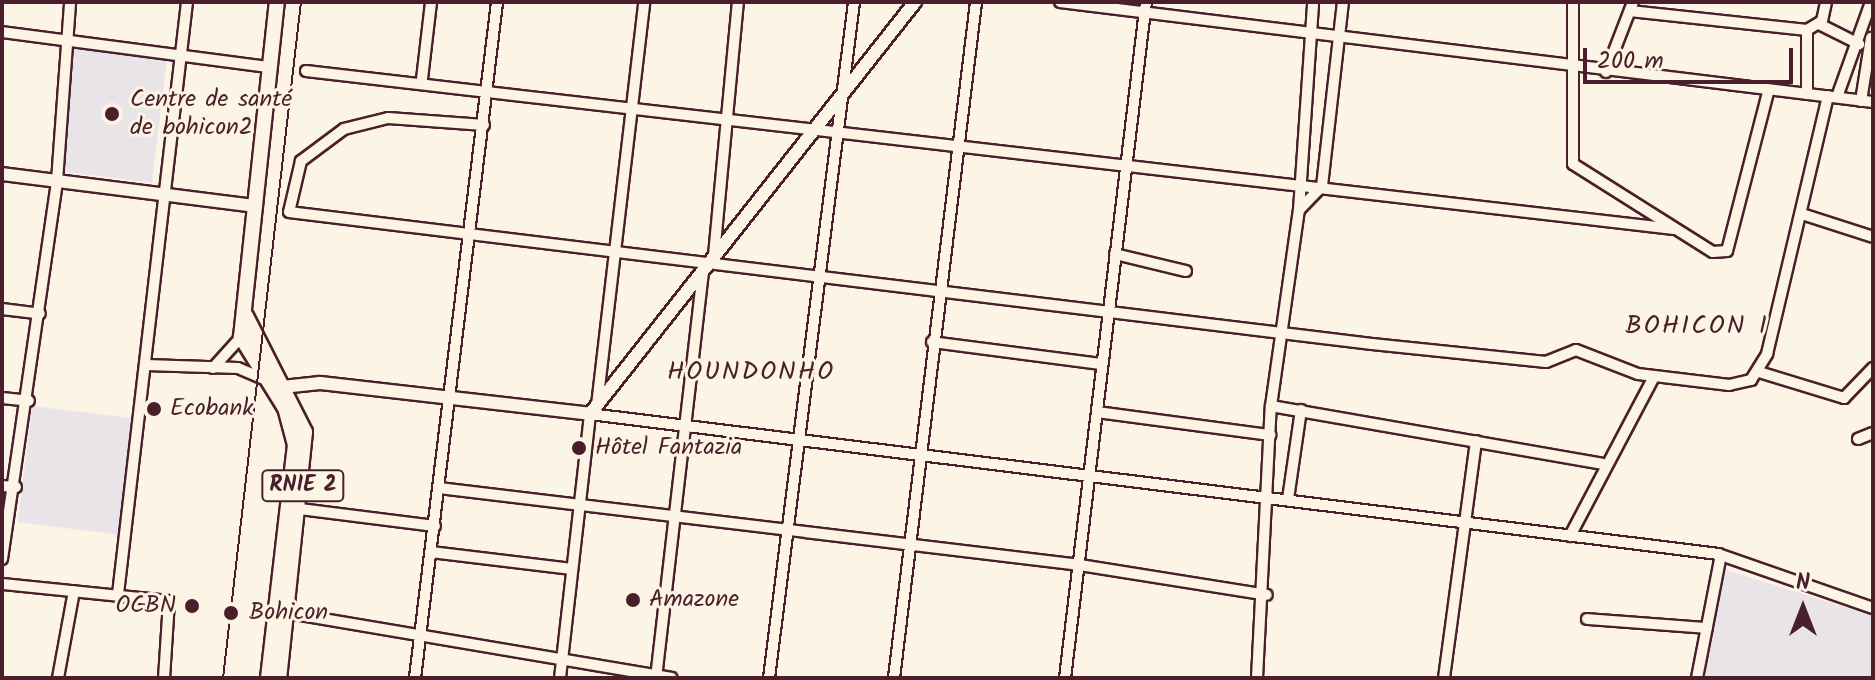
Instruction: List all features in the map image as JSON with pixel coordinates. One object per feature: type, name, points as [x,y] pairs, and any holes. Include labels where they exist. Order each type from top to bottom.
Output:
[{"type":"highway","points":[[241,337],[277,2]]},
{"type":"highway","name":"RNIE 2","points":[[243,310],[271,383],[291,419],[295,445],[279,678]]},
{"type":"highway","name":"RNIE 2","points":[[241,337],[305,432],[300,509],[268,678]]},
{"type":"main road","points":[[271,383],[594,410],[915,2]]},
{"type":"main road","points":[[2,174],[256,206]]},
{"type":"street","points":[[2,559],[29,401],[57,181],[70,2]]},
{"type":"street","points":[[118,594],[167,195],[187,2]]},
{"type":"street","points":[[422,79],[431,2]]},
{"type":"street","points":[[415,678],[497,2]]},
{"type":"street","points":[[560,678],[577,507],[594,410],[610,250],[632,108],[644,2]]},
{"type":"street","points":[[656,677],[738,2]]},
{"type":"street","points":[[769,678],[803,442],[854,2]]},
{"type":"street","points":[[894,678],[911,549],[937,291],[976,2]]},
{"type":"street","points":[[1060,2],[1146,8],[1606,72],[1873,102]]},
{"type":"street","points":[[1257,678],[1267,595],[1271,406],[1299,210],[1297,185],[1313,2]]},
{"type":"street","points":[[1299,210],[1322,186],[1343,2]]},
{"type":"street","points":[[1573,2],[1569,155],[1578,173],[1713,252],[1727,251],[1768,92]]},
{"type":"street","points":[[1819,24],[1826,2]]},
{"type":"street","points":[[1861,101],[1871,2]]},
{"type":"street","points":[[1606,72],[1631,6],[1807,30],[1819,24],[1867,39]]},
{"type":"street","points":[[1065,678],[1146,8]]},
{"type":"street","points":[[1807,30],[1807,94]]},
{"type":"street","points":[[2,32],[66,36],[269,67]]},
{"type":"street","points":[[1759,372],[1805,215],[1833,97],[1867,39]]},
{"type":"street","points":[[306,71],[489,86],[632,108],[818,125],[1126,167],[1322,186],[1674,229]]},
{"type":"street","points":[[484,125],[359,123],[308,152],[293,187],[289,212],[1109,310],[1279,334],[1538,362],[1576,350],[1654,377],[1729,385],[1759,372],[1844,398],[1873,368]]},
{"type":"street","points":[[1805,215],[1873,237]]},
{"type":"street","points":[[1115,254],[1186,271]]},
{"type":"street","points":[[2,309],[40,314]]},
{"type":"street","points":[[211,369],[241,337]]},
{"type":"street","points":[[932,342],[1102,364]]},
{"type":"street","points":[[146,365],[238,368],[271,383]]},
{"type":"street","points":[[1570,536],[1602,464],[1654,377]]},
{"type":"street","points":[[2,398],[29,401]]},
{"type":"street","points":[[1271,406],[1602,464]]},
{"type":"street","points":[[594,410],[687,429],[1288,499],[1721,555],[1873,608]]},
{"type":"street","points":[[1288,499],[1301,410]]},
{"type":"street","points":[[1097,412],[1270,435]]},
{"type":"street","points":[[1858,439],[1873,433]]},
{"type":"street","points":[[1444,678],[1460,522],[1476,441]]},
{"type":"street","points":[[2,486],[16,487]]},
{"type":"street","points":[[439,488],[911,549],[1080,565],[1267,595]]},
{"type":"street","points":[[300,509],[435,526]]},
{"type":"street","points":[[431,552],[572,569]]},
{"type":"street","points":[[1697,678],[1721,555]]},
{"type":"street","points":[[2,584],[118,594],[172,607],[164,678]]},
{"type":"street","points":[[58,678],[74,591]]},
{"type":"street","points":[[282,612],[421,633],[671,678]]},
{"type":"street","points":[[1587,619],[1707,628]]},
{"type":"shaded area","name":"Centre de santé de bohicon2","points":[[73,45],[167,57],[152,183],[58,171]]},
{"type":"shaded area","points":[[32,406],[136,419],[122,535],[18,522]]},
{"type":"shaded area","points":[[1723,569],[1873,616],[1873,678],[1702,678]]},
{"type":"railway","points":[[223,678],[301,2]]},
{"type":"place","name":"Centre de santé de bohicon2","points":[[112,114]]},
{"type":"place","name":"Ecobank","points":[[154,409]]},
{"type":"place","name":"Hôtel Fantazia","points":[[579,448]]},
{"type":"place","name":"Amazone","points":[[633,600]]},
{"type":"place","name":"OCBN","points":[[192,606]]},
{"type":"place","name":"Bohicon","points":[[231,613]]},
{"type":"district","name":"BOHICON I","points":[[1697,327]]},
{"type":"district","name":"HOUNDONHO","points":[[751,373]]}]
